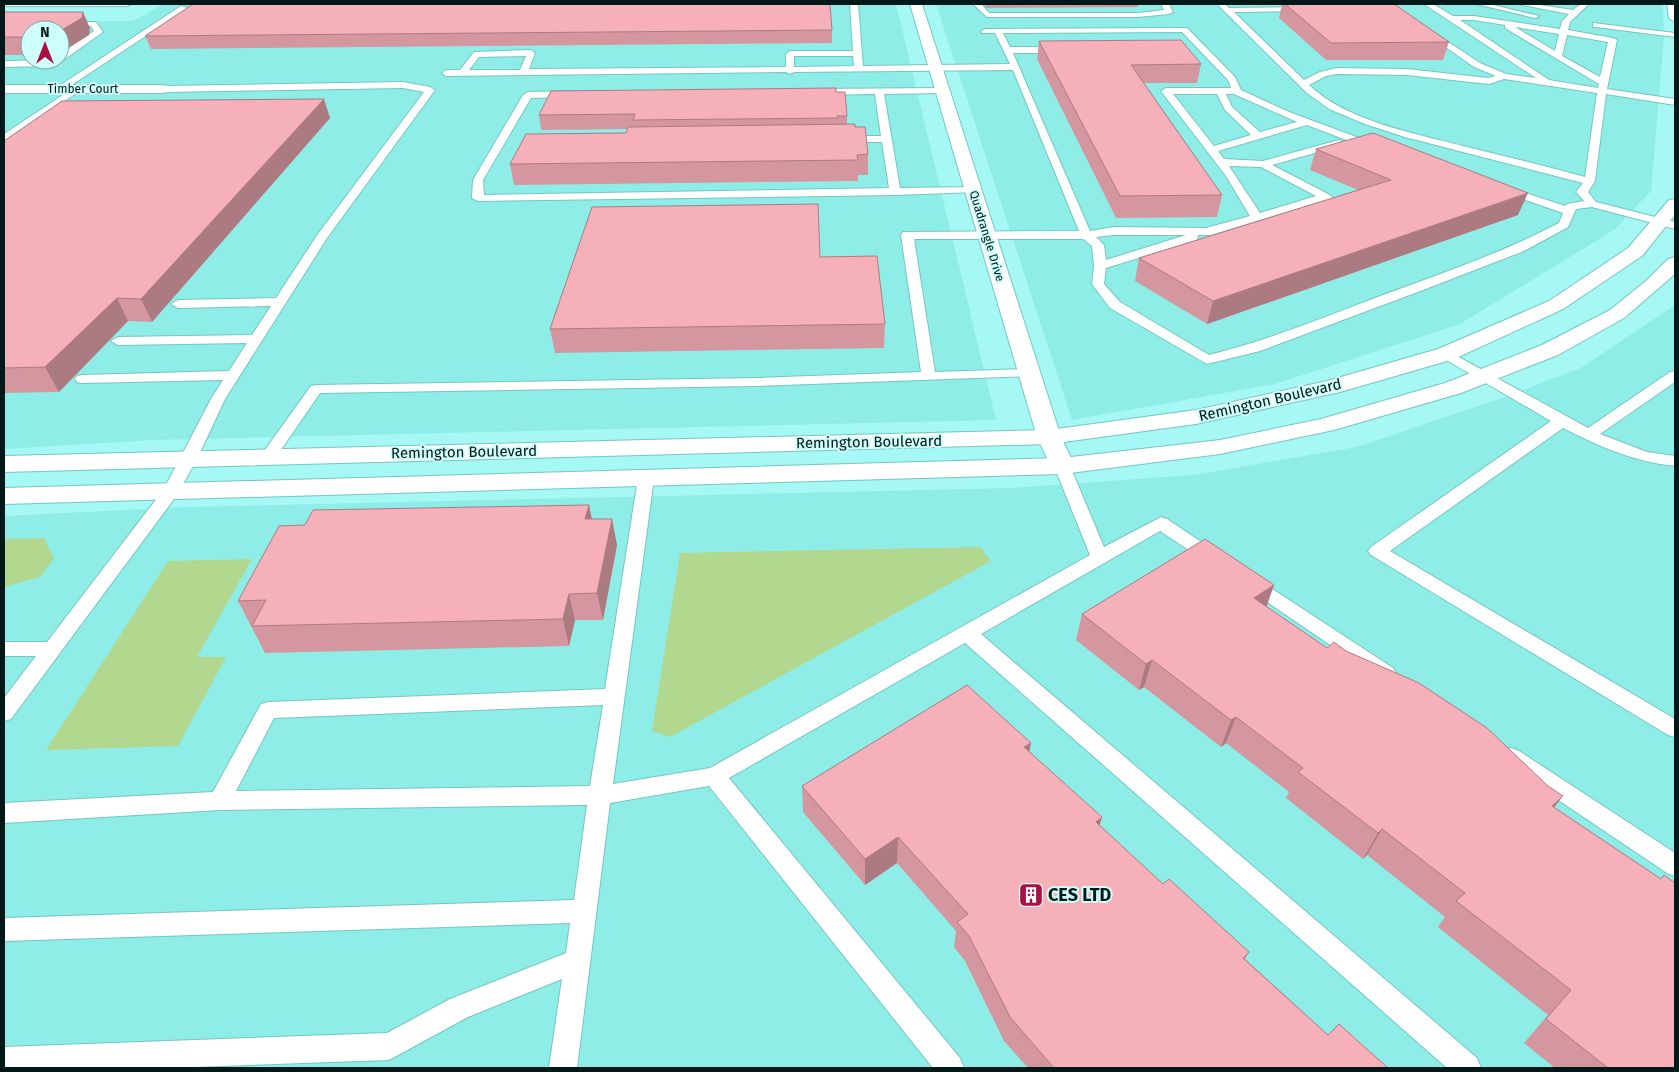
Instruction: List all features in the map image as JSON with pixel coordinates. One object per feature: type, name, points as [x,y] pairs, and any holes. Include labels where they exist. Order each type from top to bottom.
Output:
[{"type":"street","name":"Quadrangle Drive","points":[[916,4],[1048,437],[1062,466]]},
{"type":"street","points":[[1673,4],[1675,18]]},
{"type":"street","name":"Timber Court","points":[[7,90],[61,88],[163,89]]},
{"type":"street","name":"Remington Boulevard","points":[[4,464],[1048,437],[1196,417],[1332,387],[1446,354],[1556,305],[1635,252],[1668,224],[1675,204]]},
{"type":"street","name":"Remington Boulevard","points":[[4,496],[1062,466],[1229,445],[1326,424],[1453,388],[1550,350],[1618,314],[1654,284],[1675,263]]},
{"type":"lane","points":[[4,4],[128,4]]},
{"type":"lane","points":[[854,4],[859,70]]},
{"type":"lane","points":[[977,4],[987,15],[1138,15],[1169,12],[1165,4]]},
{"type":"lane","points":[[1428,4],[1549,83]]},
{"type":"lane","points":[[1480,4],[1546,18]]},
{"type":"lane","points":[[1518,4],[1575,13]]},
{"type":"lane","points":[[1558,57],[1566,21],[1585,4]]},
{"type":"lane","points":[[1225,7],[1313,9]]},
{"type":"lane","points":[[1225,7],[1303,84],[1332,107],[1409,136],[1590,181]]},
{"type":"lane","points":[[61,88],[184,8]]},
{"type":"lane","points":[[1451,18],[1474,18],[1613,40],[1603,87],[1590,181],[1582,192],[1592,204]]},
{"type":"lane","points":[[1556,20],[1575,23]]},
{"type":"lane","points":[[1501,22],[1603,87]]},
{"type":"lane","points":[[70,24],[93,24],[99,32],[70,52]]},
{"type":"lane","points":[[1585,24],[1675,35]]},
{"type":"lane","points":[[1422,27],[1477,65],[1504,76],[1549,83],[1603,87],[1675,102]]},
{"type":"lane","points":[[986,32],[1184,30],[1196,48],[1232,79],[1236,90]]},
{"type":"lane","points":[[998,31],[1016,67],[1086,235],[1098,245],[1100,266],[1098,284],[1115,305],[1206,360],[1255,348],[1520,248],[1564,225],[1570,206],[1592,204],[1668,224]]},
{"type":"lane","points":[[1008,50],[1075,49]]},
{"type":"lane","points":[[464,72],[477,54],[531,53],[524,72]]},
{"type":"lane","points":[[790,71],[790,54],[857,53]]},
{"type":"lane","points":[[4,64],[20,64]]},
{"type":"lane","points":[[446,73],[790,71],[1016,67]]},
{"type":"lane","points":[[1303,84],[1323,74],[1337,72],[1407,72],[1489,81],[1504,76]]},
{"type":"lane","points":[[4,713],[171,491],[190,459],[218,399],[280,302],[322,237],[430,90],[403,85],[163,89]]},
{"type":"lane","points":[[4,138],[78,88]]},
{"type":"lane","points":[[1257,217],[1231,175],[1166,91],[1236,90],[1307,122],[1388,151]]},
{"type":"lane","points":[[799,92],[943,91]]},
{"type":"lane","points":[[1220,91],[1228,108],[1258,136]]},
{"type":"lane","points":[[879,92],[895,192]]},
{"type":"lane","points":[[580,93],[528,95],[505,142],[478,180],[478,198],[973,190]]},
{"type":"lane","points":[[1210,150],[1307,122]]},
{"type":"lane","points":[[827,140],[886,139]]},
{"type":"lane","points":[[1221,162],[1263,164],[1354,140]]},
{"type":"lane","points":[[1100,266],[1326,197],[1263,164]]},
{"type":"lane","points":[[1497,186],[1569,210]]},
{"type":"lane","points":[[928,376],[907,236],[1086,235],[1114,231],[1207,232]]},
{"type":"lane","points":[[178,304],[280,302]]},
{"type":"lane","points":[[118,341],[256,340]]},
{"type":"lane","points":[[1446,354],[1562,421],[1590,435],[1635,454],[1675,461]]},
{"type":"lane","points":[[268,457],[316,389],[757,382],[1029,374]]},
{"type":"lane","points":[[82,378],[233,375]]},
{"type":"lane","points":[[1590,435],[1675,375]]},
{"type":"lane","points":[[1562,421],[1377,551],[1675,729]]},
{"type":"lane","points":[[1062,466],[1100,558]]},
{"type":"lane","points":[[563,1068],[646,478]]},
{"type":"lane","points":[[4,813],[220,801],[600,796],[714,776],[1161,523],[1401,683]]},
{"type":"lane","points":[[967,633],[1466,1068]]},
{"type":"lane","points":[[4,650],[53,649]]},
{"type":"lane","points":[[220,801],[268,710],[616,697]]},
{"type":"lane","points":[[1493,744],[1675,866]]},
{"type":"lane","points":[[714,776],[950,1068]]},
{"type":"lane","points":[[4,929],[585,911]]},
{"type":"lane","points":[[4,1061],[389,1046],[459,1008],[578,960]]},
{"type":"shaded area","points":[[164,4],[896,4],[996,420],[153,440],[4,449],[4,22],[20,22],[20,70],[70,70],[70,21],[133,21]]},
{"type":"shaded area","points":[[936,4],[1663,4],[1664,38],[1651,191],[1614,230],[1460,324],[1275,384],[1072,420]]},
{"type":"shaded area","points":[[1675,305],[1675,1068],[4,1068],[4,516],[187,507],[1012,488],[1193,475],[1357,447],[1497,400],[1581,368]]},
{"type":"shaded area","points":[[44,538],[54,558],[40,577],[4,587],[4,539]]},
{"type":"shaded area","points":[[980,547],[991,561],[670,737],[652,731],[680,553]]},
{"type":"shaded area","points":[[252,559],[197,657],[226,657],[178,746],[46,750],[168,561]]},
{"type":"building","points":[[193,4],[830,4],[832,30],[145,36]]},
{"type":"building","points":[[1285,4],[1394,4],[1449,42],[1331,43]]},
{"type":"building","points":[[4,12],[83,12],[82,18],[70,25],[70,20],[20,20],[20,37],[4,37]]},
{"type":"building","points":[[1181,40],[1201,64],[1131,65],[1222,195],[1120,196],[1039,41]]},
{"type":"building","points":[[836,88],[836,92],[845,92],[847,116],[837,116],[838,118],[633,120],[635,114],[539,115],[551,91]]},
{"type":"building","points":[[324,99],[141,299],[117,298],[45,367],[4,368],[4,141],[62,101]]},
{"type":"building","points":[[855,124],[855,127],[865,127],[868,154],[857,155],[858,160],[510,164],[526,134],[626,133],[628,127]]},
{"type":"building","points":[[1373,133],[1528,193],[1213,301],[1139,258],[1391,180],[1316,149]]},
{"type":"building","points":[[818,204],[820,257],[877,256],[885,324],[550,329],[592,207]]},
{"type":"building","points":[[589,505],[585,519],[612,519],[597,593],[569,594],[563,619],[252,626],[266,600],[238,601],[279,526],[305,525],[313,510]]},
{"type":"building","points":[[1205,539],[1274,585],[1254,598],[1327,648],[1334,642],[1346,651],[1419,683],[1487,728],[1548,786],[1563,796],[1552,806],[1661,879],[1664,875],[1675,883],[1675,1068],[1608,1068],[1546,1019],[1571,990],[1456,901],[1465,893],[1382,829],[1378,833],[1298,772],[1303,768],[1236,717],[1231,720],[1152,660],[1146,664],[1082,614]]},
{"type":"building","name":"CES LTD","points":[[967,685],[1031,743],[1024,747],[1102,817],[1096,822],[1163,884],[1169,879],[1249,952],[1243,958],[1328,1035],[1339,1024],[1388,1068],[1054,1068],[1010,1017],[969,936],[957,922],[968,914],[898,837],[865,859],[802,786]]},
{"type":"place","name":"CES LTD","points":[[1031,895]]}]
